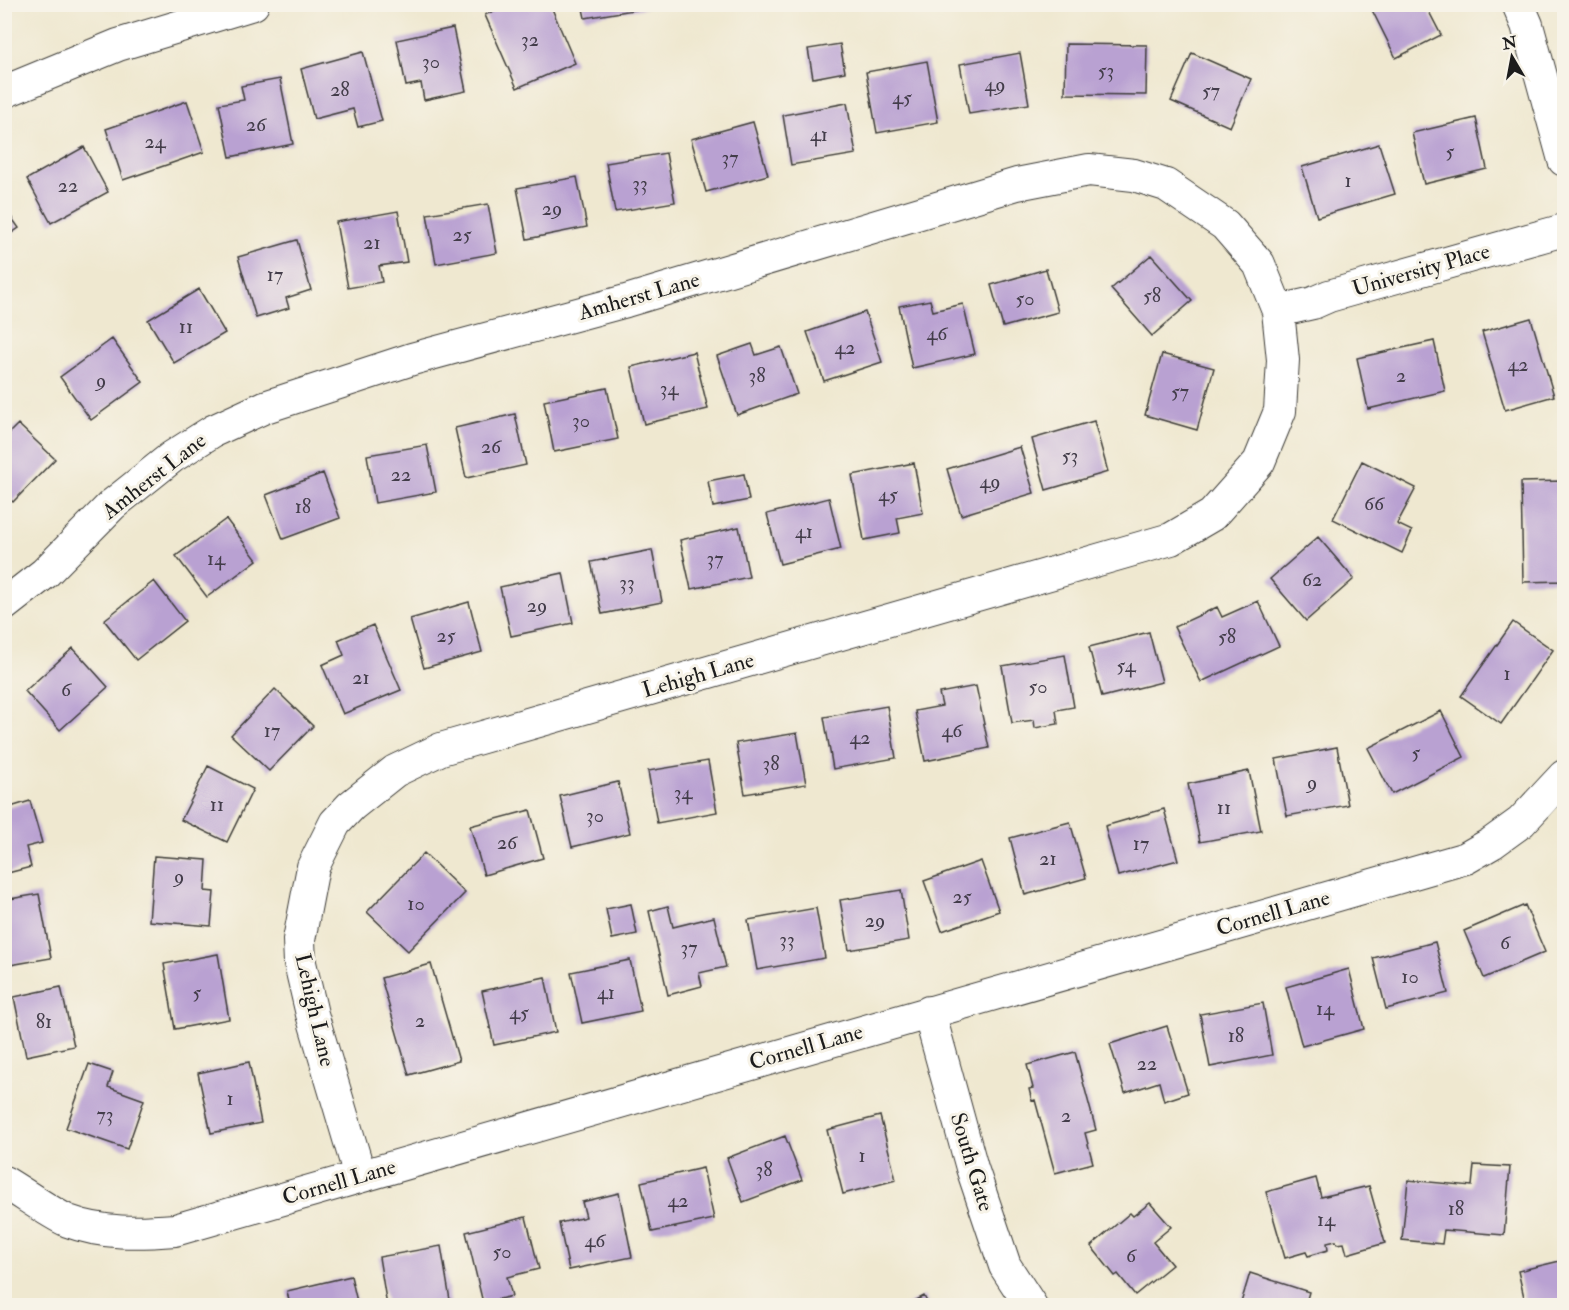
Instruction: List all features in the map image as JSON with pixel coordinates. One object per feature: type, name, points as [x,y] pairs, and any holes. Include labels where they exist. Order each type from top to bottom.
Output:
[{"type":"street","points":[[1518,4],[1527,26],[1564,160]]},
{"type":"street","points":[[4,92],[118,45],[240,6]]},
{"type":"street","name":"Amherst Lane","points":[[4,605],[45,573],[112,505],[172,457],[213,431],[265,407],[412,359],[626,301],[1017,184],[1089,170],[1134,175],[1166,185],[1225,225],[1259,264],[1278,311]]},
{"type":"street","name":"University Place","points":[[1278,311],[1313,303],[1329,296],[1564,230]]},
{"type":"street","name":"Lehigh Lane","points":[[360,1176],[312,1014],[300,963],[299,940],[313,867],[335,823],[351,806],[395,771],[441,749],[1171,539],[1212,515],[1259,462],[1280,411],[1283,360],[1278,311]]},
{"type":"street","name":"Cornell Lane","points":[[15,1188],[67,1220],[106,1231],[138,1233],[175,1230],[1466,858],[1521,822],[1564,776]]},
{"type":"street","name":"South Gate","points":[[929,1012],[972,1168],[1005,1266],[1032,1305]]},
{"type":"building","points":[[508,4],[550,4],[575,63],[517,88],[485,15]]},
{"type":"building","points":[[582,4],[657,4],[657,6],[585,18]]},
{"type":"building","points":[[1369,4],[1425,4],[1441,35],[1396,58]]},
{"type":"building","points":[[453,28],[466,91],[424,100],[421,83],[406,86],[397,40]]},
{"type":"building","points":[[840,44],[845,72],[813,78],[808,49]]},
{"type":"building","points":[[1066,44],[1147,45],[1146,95],[1065,94]]},
{"type":"building","points":[[363,52],[382,121],[358,127],[353,109],[314,119],[301,69]]},
{"type":"building","points":[[1020,53],[1029,104],[969,114],[960,64]]},
{"type":"building","points":[[1192,53],[1251,79],[1230,127],[1171,101]]},
{"type":"building","points":[[927,61],[938,122],[877,133],[866,72]]},
{"type":"building","points":[[280,79],[293,144],[230,157],[219,104],[244,100],[241,86]]},
{"type":"building","points":[[187,101],[204,152],[123,180],[106,129]]},
{"type":"building","points":[[847,103],[856,154],[791,165],[783,115]]},
{"type":"building","points":[[1476,118],[1487,169],[1424,184],[1412,133]]},
{"type":"building","points":[[753,122],[768,175],[706,192],[691,139]]},
{"type":"building","points":[[1379,144],[1395,194],[1317,217],[1302,167]]},
{"type":"building","points":[[84,147],[108,192],[51,223],[27,179]]},
{"type":"building","points":[[666,153],[675,202],[615,212],[606,163]]},
{"type":"building","points":[[577,177],[587,227],[527,239],[517,188]]},
{"type":"building","points":[[488,204],[497,253],[436,264],[427,214]]},
{"type":"building","points":[[4,207],[19,228],[4,238]]},
{"type":"building","points":[[398,211],[407,262],[379,266],[382,282],[348,288],[336,222]]},
{"type":"building","points":[[297,240],[311,290],[286,298],[289,308],[256,318],[238,257]]},
{"type":"building","points":[[1151,255],[1192,301],[1152,336],[1111,289]]},
{"type":"building","points":[[1046,269],[1058,312],[1003,327],[991,285]]},
{"type":"building","points":[[199,289],[225,333],[174,363],[148,320]]},
{"type":"building","points":[[930,300],[933,311],[963,304],[975,354],[912,368],[899,306]]},
{"type":"building","points":[[865,312],[882,362],[824,381],[807,332]]},
{"type":"building","points":[[1531,318],[1554,396],[1505,410],[1482,332]]},
{"type":"building","points":[[112,339],[143,382],[91,420],[60,377]]},
{"type":"building","points":[[1434,341],[1445,391],[1368,409],[1357,358]]},
{"type":"building","points":[[752,344],[756,355],[781,347],[797,394],[737,415],[717,356]]},
{"type":"building","points":[[694,352],[708,409],[644,424],[631,367]]},
{"type":"building","points":[[1162,354],[1214,368],[1197,430],[1145,415]]},
{"type":"building","points":[[607,388],[618,439],[554,452],[544,401]]},
{"type":"building","points":[[515,414],[526,465],[466,478],[455,428]]},
{"type":"building","points":[[1094,421],[1108,472],[1046,490],[1032,439]]},
{"type":"building","points":[[18,424],[55,459],[13,502],[4,494],[4,438]]},
{"type":"building","points":[[427,445],[436,492],[375,503],[367,455]]},
{"type":"building","points":[[1020,447],[1034,493],[961,515],[947,469]]},
{"type":"building","points":[[1362,461],[1416,488],[1397,524],[1412,531],[1402,553],[1333,519]]},
{"type":"building","points":[[914,463],[923,513],[897,518],[900,533],[864,540],[852,475]]},
{"type":"building","points":[[323,473],[340,518],[283,539],[266,495]]},
{"type":"building","points":[[744,474],[749,500],[713,507],[708,481]]},
{"type":"building","points":[[1564,481],[1564,581],[1523,582],[1521,482]]},
{"type":"building","points":[[829,498],[841,549],[780,564],[767,514]]},
{"type":"building","points":[[226,519],[257,560],[207,597],[176,556]]},
{"type":"building","points":[[739,527],[749,577],[691,589],[680,540]]},
{"type":"building","points":[[1318,537],[1354,579],[1306,621],[1270,579]]},
{"type":"building","points":[[652,550],[662,602],[602,614],[591,562]]},
{"type":"building","points":[[563,573],[573,623],[511,636],[500,587]]},
{"type":"building","points":[[154,581],[185,621],[136,660],[104,620]]},
{"type":"building","points":[[1258,601],[1279,646],[1201,682],[1174,627],[1217,607],[1222,617]]},
{"type":"building","points":[[469,602],[482,652],[424,668],[410,619]]},
{"type":"building","points":[[1513,622],[1553,650],[1501,724],[1461,696]]},
{"type":"building","points":[[373,625],[401,690],[343,714],[322,665],[344,655],[338,640]]},
{"type":"building","points":[[1149,632],[1162,682],[1102,697],[1089,647]]},
{"type":"building","points":[[73,648],[108,687],[60,730],[25,691]]},
{"type":"building","points":[[1065,655],[1074,707],[1056,710],[1058,724],[1035,728],[1034,720],[1012,723],[1002,666]]},
{"type":"building","points":[[976,686],[989,748],[925,761],[915,711],[942,706],[939,693]]},
{"type":"building","points":[[275,689],[313,726],[269,771],[231,735]]},
{"type":"building","points":[[887,706],[896,758],[833,769],[824,717]]},
{"type":"building","points":[[1441,711],[1464,757],[1392,794],[1368,748]]},
{"type":"building","points":[[797,733],[806,784],[745,794],[736,743]]},
{"type":"building","points":[[1337,747],[1348,805],[1287,816],[1276,759]]},
{"type":"building","points":[[708,761],[717,812],[657,823],[648,771]]},
{"type":"building","points":[[208,766],[253,789],[227,842],[181,820]]},
{"type":"building","points":[[1249,771],[1261,831],[1200,842],[1188,784]]},
{"type":"building","points":[[618,782],[630,833],[572,847],[560,796]]},
{"type":"building","points":[[30,801],[42,843],[26,847],[31,867],[4,874],[4,809]]},
{"type":"building","points":[[1164,809],[1178,860],[1118,876],[1105,826]]},
{"type":"building","points":[[530,810],[543,858],[484,875],[470,826]]},
{"type":"building","points":[[1070,822],[1086,878],[1025,895],[1010,838]]},
{"type":"building","points":[[424,853],[465,893],[408,951],[367,912]]},
{"type":"building","points":[[154,856],[207,860],[205,891],[214,892],[211,926],[149,921]]},
{"type":"building","points":[[981,861],[999,911],[942,931],[924,881]]},
{"type":"building","points":[[901,890],[909,940],[849,950],[840,900]]},
{"type":"building","points":[[39,894],[51,958],[4,966],[4,900]]},
{"type":"building","points":[[631,904],[637,934],[612,939],[606,909]]},
{"type":"building","points":[[1525,905],[1545,952],[1484,978],[1464,931]]},
{"type":"building","points":[[668,906],[673,927],[714,917],[726,967],[699,973],[702,986],[668,995],[649,911]]},
{"type":"building","points":[[816,908],[825,958],[757,970],[748,920]]},
{"type":"building","points":[[1435,942],[1448,993],[1386,1009],[1373,958]]},
{"type":"building","points":[[218,954],[229,1019],[175,1029],[164,964]]},
{"type":"building","points":[[630,960],[641,1011],[582,1023],[571,972]]},
{"type":"building","points":[[431,964],[459,1061],[409,1075],[381,978]]},
{"type":"building","points":[[1349,969],[1364,1029],[1302,1046],[1286,987]]},
{"type":"building","points":[[545,977],[556,1032],[494,1045],[482,991]]},
{"type":"building","points":[[61,987],[74,1046],[26,1056],[14,997]]},
{"type":"building","points":[[1263,1003],[1272,1055],[1210,1067],[1200,1014]]},
{"type":"building","points":[[1167,1026],[1188,1093],[1164,1101],[1159,1082],[1125,1093],[1110,1044]]},
{"type":"building","points":[[1075,1052],[1096,1130],[1085,1133],[1093,1163],[1055,1173],[1035,1100],[1032,1101],[1029,1089],[1033,1088],[1027,1065]]},
{"type":"building","points":[[249,1062],[261,1123],[211,1133],[198,1073]]},
{"type":"building","points":[[89,1064],[113,1072],[108,1087],[144,1100],[127,1149],[66,1128]]},
{"type":"building","points":[[880,1116],[896,1180],[843,1194],[827,1130]]},
{"type":"building","points":[[785,1136],[802,1180],[743,1202],[727,1158]]},
{"type":"building","points":[[1474,1165],[1510,1167],[1504,1235],[1444,1230],[1442,1244],[1402,1240],[1408,1180],[1472,1186]]},
{"type":"building","points":[[703,1168],[714,1219],[652,1232],[641,1182]]},
{"type":"building","points":[[1316,1178],[1321,1197],[1369,1186],[1385,1243],[1347,1254],[1344,1243],[1337,1244],[1336,1241],[1327,1243],[1328,1250],[1308,1256],[1306,1252],[1285,1258],[1266,1192]]},
{"type":"building","points":[[619,1193],[632,1257],[569,1270],[559,1223],[586,1217],[582,1202]]},
{"type":"building","points":[[1150,1203],[1171,1227],[1153,1242],[1172,1265],[1135,1295],[1118,1274],[1115,1276],[1091,1246],[1130,1213],[1133,1216]]},
{"type":"building","points":[[526,1217],[539,1269],[507,1277],[512,1296],[483,1303],[466,1232]]},
{"type":"building","points":[[441,1246],[451,1306],[387,1306],[379,1257]]},
{"type":"building","points":[[1564,1260],[1564,1306],[1526,1306],[1518,1271]]},
{"type":"building","points":[[1250,1273],[1309,1292],[1305,1306],[1240,1306]]},
{"type":"building","points":[[351,1276],[358,1306],[290,1306],[287,1291]]},
{"type":"building","points":[[924,1296],[929,1306],[905,1306]]}]
